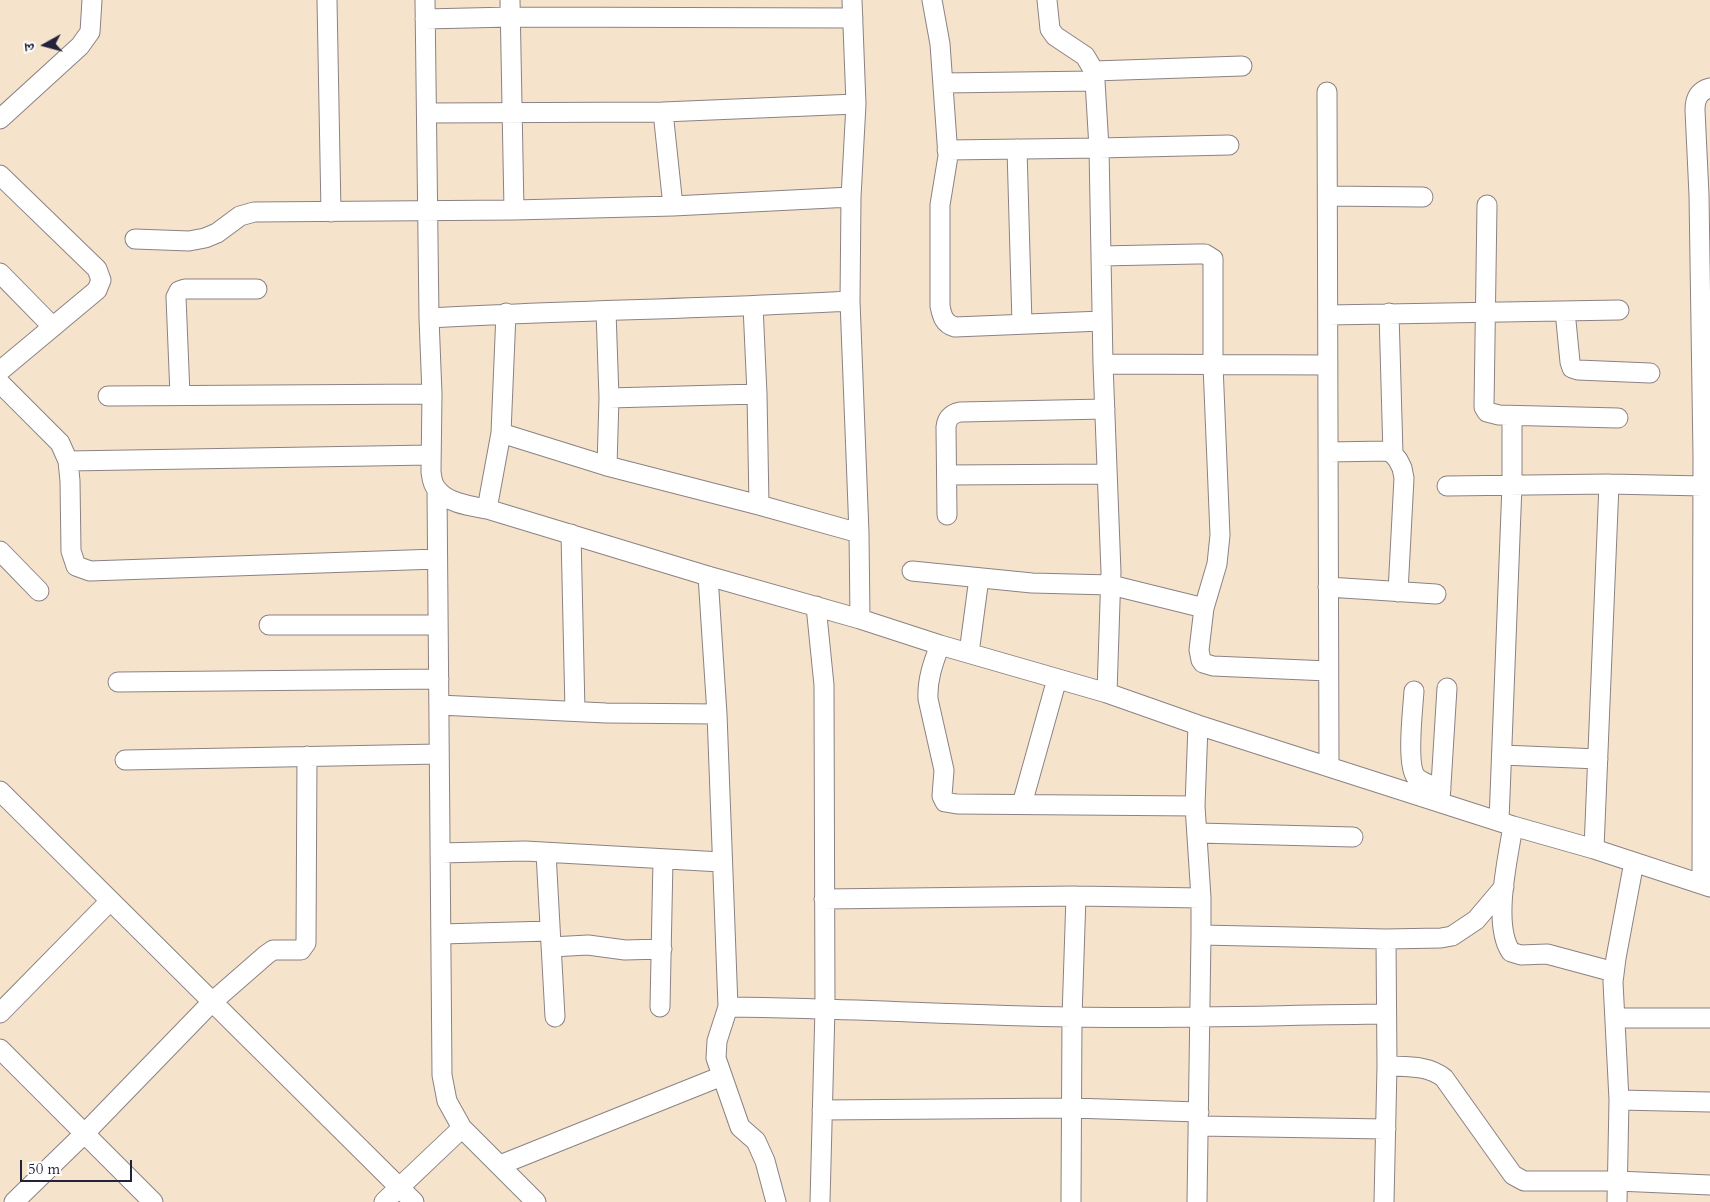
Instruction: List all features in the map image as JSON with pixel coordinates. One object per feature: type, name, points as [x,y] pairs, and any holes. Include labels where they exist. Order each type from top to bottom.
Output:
[{"type":"street","points":[[0,119],[80,46],[90,32],[92,0]]},
{"type":"street","points":[[327,0],[331,212]]},
{"type":"street","points":[[425,0],[429,318],[432,394],[431,472],[433,483],[437,490],[447,497],[460,503],[487,509],[708,576],[860,619],[940,645],[1108,693],[1329,766],[1440,796],[1506,824],[1594,849],[1706,885],[1703,486],[1706,456],[1705,195],[1695,103],[1701,92],[1710,88]]},
{"type":"street","points":[[932,0],[940,44],[947,150],[947,165],[940,205],[940,306],[942,317],[949,326],[955,327],[1102,321]]},
{"type":"street","points":[[1047,0],[1050,29],[1055,36],[1085,56],[1094,76],[1099,148],[1102,321],[1111,585],[1108,693]]},
{"type":"street","points":[[425,19],[511,9],[853,9],[856,104],[851,196],[850,301],[859,533],[860,619]]},
{"type":"street","points":[[511,9],[514,210]]},
{"type":"street","points":[[943,83],[1094,76],[1242,66]]},
{"type":"street","points":[[1327,92],[1329,766]]},
{"type":"street","points":[[427,113],[663,112],[856,104]]},
{"type":"street","points":[[663,112],[674,206]]},
{"type":"street","points":[[947,150],[1228,145]]},
{"type":"street","points":[[1017,149],[1022,324]]},
{"type":"street","points":[[0,175],[98,269],[101,280],[97,290],[0,371]]},
{"type":"street","points":[[135,239],[189,241],[205,238],[240,216],[254,212],[514,210],[674,206],[851,196]]},
{"type":"street","points":[[1328,196],[1423,197]]},
{"type":"street","points":[[1487,205],[1484,407],[1487,412],[1493,415],[1512,416],[1618,418]]},
{"type":"street","points":[[1101,256],[1205,254],[1212,259],[1213,365],[1220,535],[1217,564],[1204,608],[1199,650],[1201,660],[1206,665],[1328,670]]},
{"type":"street","points":[[0,273],[53,327]]},
{"type":"street","points":[[180,396],[176,297],[179,290],[257,289]]},
{"type":"street","points":[[429,318],[850,301]]},
{"type":"street","points":[[753,306],[758,394],[759,505]]},
{"type":"street","points":[[1328,315],[1619,310]]},
{"type":"street","points":[[606,311],[609,398],[607,466]]},
{"type":"street","points":[[1565,311],[1572,368],[1578,370],[1650,373]]},
{"type":"street","points":[[1389,313],[1392,454]]},
{"type":"street","points":[[487,509],[501,433],[506,314]]},
{"type":"street","points":[[1104,364],[1328,365]]},
{"type":"street","points":[[0,383],[60,443],[68,461],[71,551],[76,566],[90,572],[437,559]]},
{"type":"street","points":[[108,396],[432,394]]},
{"type":"street","points":[[609,398],[758,394]]},
{"type":"street","points":[[947,515],[947,420],[954,414],[960,412],[1105,409]]},
{"type":"street","points":[[1512,416],[1512,485],[1502,755],[1506,824],[1502,916],[1506,942],[1511,952],[1522,955],[1547,954],[1614,972]]},
{"type":"street","points":[[501,433],[607,466],[859,533]]},
{"type":"street","points":[[1329,452],[1387,452],[1398,460],[1402,468],[1404,478],[1398,592]]},
{"type":"street","points":[[68,461],[431,455]]},
{"type":"street","points":[[947,475],[1107,474]]},
{"type":"street","points":[[1447,486],[1609,484],[1703,486]]},
{"type":"street","points":[[1594,849],[1609,484]]},
{"type":"street","points":[[437,490],[442,1075],[447,1101],[462,1128],[536,1202]]},
{"type":"street","points":[[571,534],[575,712]]},
{"type":"street","points":[[0,551],[39,591]]},
{"type":"street","points":[[912,571],[1047,584],[1111,585],[1204,608]]},
{"type":"street","points":[[708,576],[717,714],[728,1007],[716,1049],[716,1058],[740,1127],[756,1141],[765,1161],[776,1202]]},
{"type":"street","points":[[969,653],[979,578]]},
{"type":"street","points":[[1328,588],[1436,594]]},
{"type":"street","points":[[816,606],[824,685],[825,1008],[820,1202]]},
{"type":"street","points":[[269,625],[438,625]]},
{"type":"street","points":[[940,645],[933,663],[928,699],[944,770],[943,800],[957,804],[1195,806]]},
{"type":"street","points":[[118,682],[439,679]]},
{"type":"street","points":[[1022,804],[1058,679]]},
{"type":"street","points":[[1440,796],[1447,688]]},
{"type":"street","points":[[1414,691],[1411,748],[1413,770],[1416,777],[1440,796]]},
{"type":"street","points":[[439,704],[575,712],[717,714]]},
{"type":"street","points":[[1197,1202],[1201,934],[1198,834],[1195,806],[1198,724]]},
{"type":"street","points":[[125,760],[439,754]]},
{"type":"street","points":[[1502,755],[1598,759]]},
{"type":"street","points":[[14,1202],[85,1133],[212,1002],[273,950],[300,950],[306,943],[307,756]]},
{"type":"street","points":[[0,791],[414,1202]]},
{"type":"street","points":[[1198,834],[1353,837]]},
{"type":"street","points":[[440,853],[488,851],[722,862]]},
{"type":"street","points":[[546,853],[555,1017]]},
{"type":"street","points":[[660,1007],[663,860]]},
{"type":"street","points":[[1618,1202],[1618,1100],[1614,972],[1634,862]]},
{"type":"street","points":[[1201,934],[1386,939],[1422,939],[1452,936],[1476,920],[1489,907],[1504,887]]},
{"type":"street","points":[[824,899],[1076,896],[1201,898]]},
{"type":"street","points":[[1071,1202],[1072,1017],[1076,896]]},
{"type":"street","points":[[0,1013],[110,901]]},
{"type":"street","points":[[441,934],[551,939],[625,950],[662,949]]},
{"type":"street","points":[[1384,1202],[1387,1066],[1386,939]]},
{"type":"street","points":[[728,1007],[825,1008],[1072,1017],[1386,1014]]},
{"type":"street","points":[[1615,1018],[1710,1018]]},
{"type":"street","points":[[0,1049],[153,1202]]},
{"type":"street","points":[[1387,1066],[1426,1068],[1444,1078],[1513,1175],[1519,1180],[1617,1181],[1710,1185]]},
{"type":"street","points":[[500,1165],[722,1076]]},
{"type":"street","points":[[1618,1100],[1710,1102]]},
{"type":"street","points":[[822,1110],[1072,1108],[1199,1119],[1386,1129]]},
{"type":"street","points":[[384,1202],[462,1128]]}]
